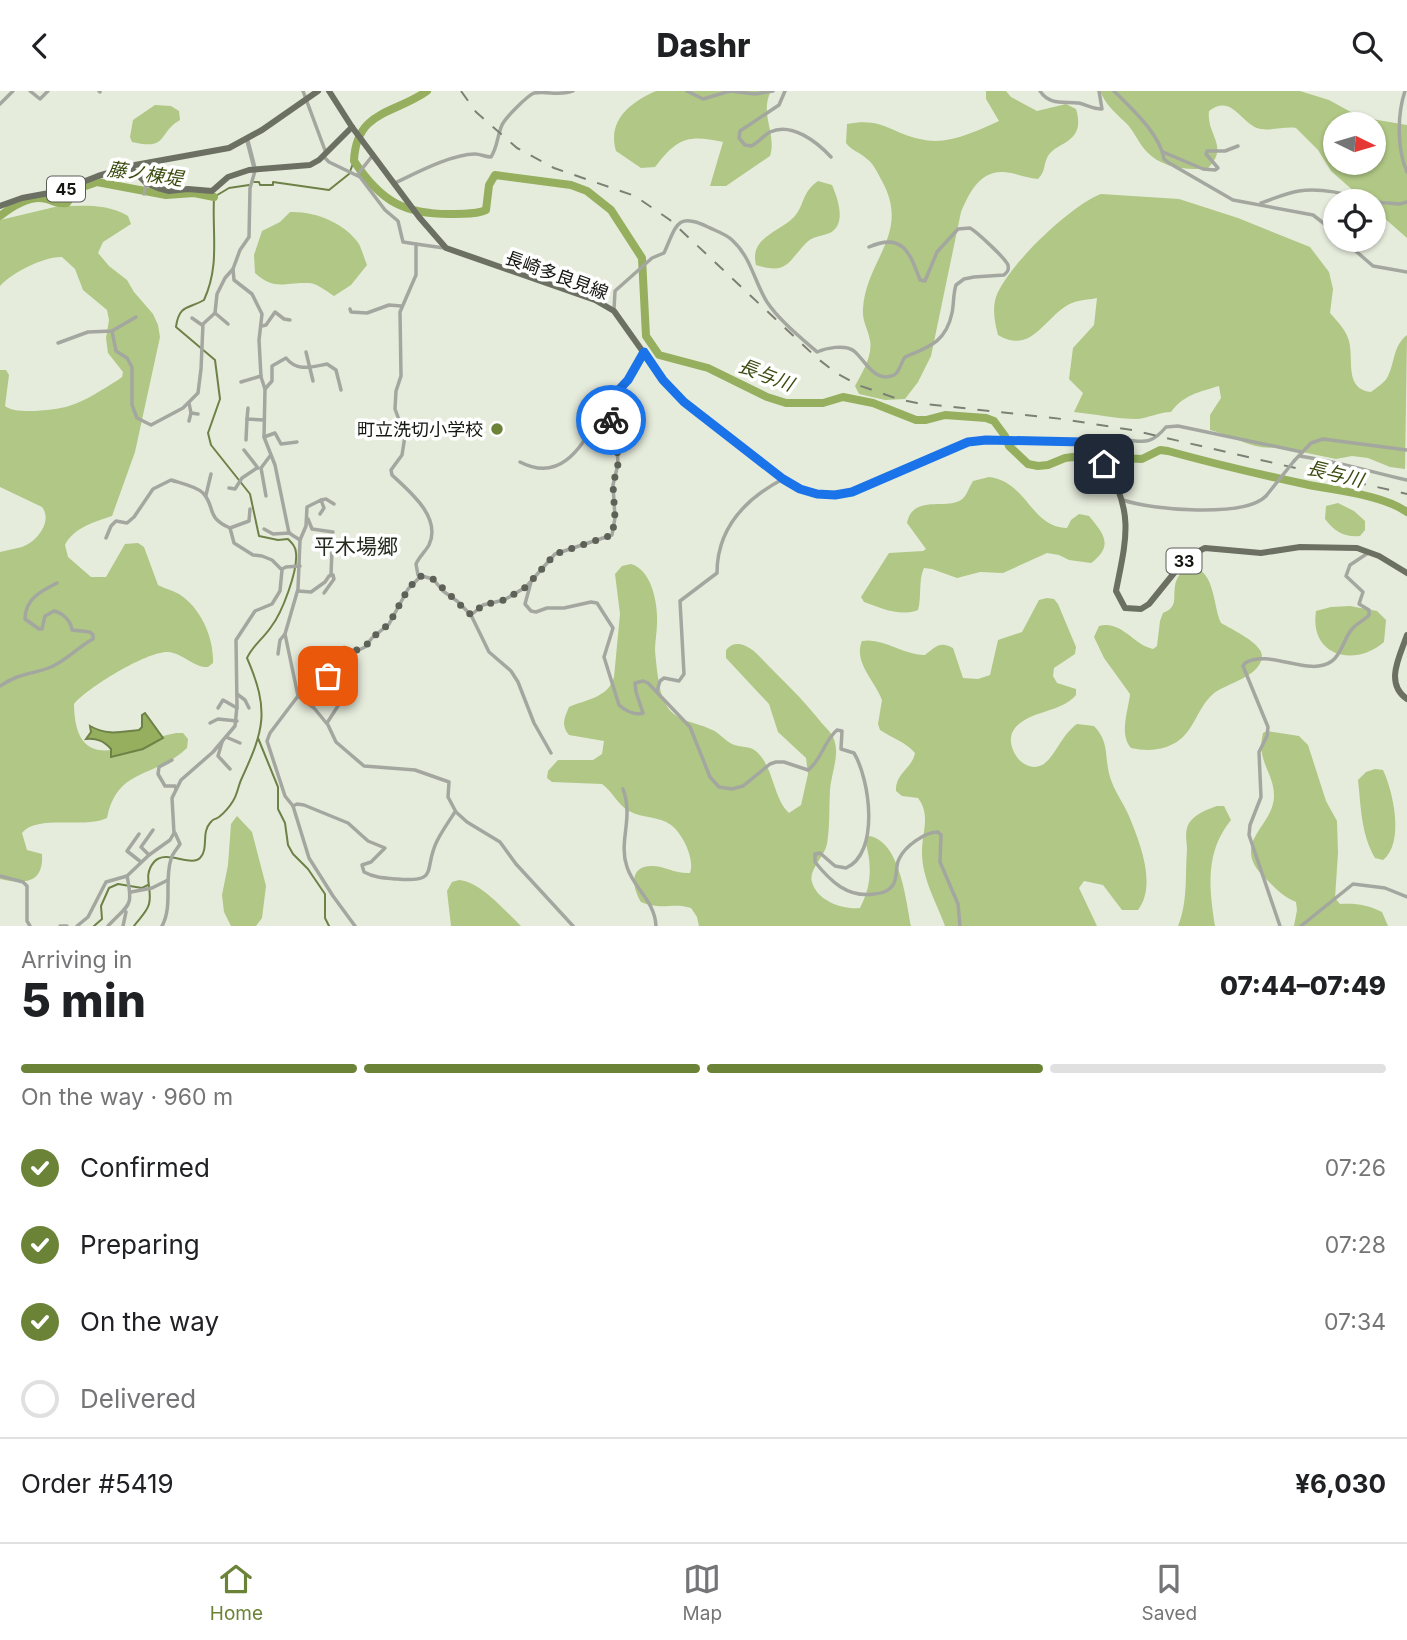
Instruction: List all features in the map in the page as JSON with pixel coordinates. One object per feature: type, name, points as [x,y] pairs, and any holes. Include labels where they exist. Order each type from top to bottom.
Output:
[{"type":"main road","name":"45","points":[[0,206],[22,198],[60,191],[129,166],[229,148],[247,139],[318,91]]},
{"type":"main road","points":[[329,91],[364,144],[419,218],[446,249]]},
{"type":"main road","points":[[129,166],[146,183],[169,191],[208,191],[228,177],[249,170],[310,165],[353,129]]},
{"type":"main road","name":"長崎多良見線","points":[[446,249],[595,300],[614,311],[663,380],[684,402],[783,479],[807,491],[835,495],[860,488],[958,445],[978,440],[1075,441],[1083,442],[1096,451]]},
{"type":"main road","name":"33","points":[[1096,451],[1123,500],[1127,536],[1116,591],[1125,608],[1142,609],[1149,604],[1187,557],[1205,548],[1261,553],[1300,547],[1344,547],[1370,552],[1407,573]]},
{"type":"main road","points":[[1407,635],[1395,682],[1407,699]]},
{"type":"street","points":[[0,104],[12,91]]},
{"type":"street","points":[[30,91],[40,99],[48,91]]},
{"type":"street","points":[[303,91],[329,162],[356,173],[385,210],[398,221],[403,242],[446,249]]},
{"type":"street","points":[[394,183],[466,155],[479,153],[491,157],[502,124],[529,97],[540,92],[567,94],[573,91]]},
{"type":"street","points":[[687,91],[703,99],[730,91],[755,94],[773,91]]},
{"type":"street","points":[[785,91],[779,105],[740,131],[739,138],[744,145],[751,146],[770,132],[793,131],[811,140],[831,157]]},
{"type":"street","points":[[1040,91],[1043,96],[1055,102],[1077,103],[1102,110],[1099,91]]},
{"type":"street","points":[[1114,91],[1131,108],[1169,163],[1233,200],[1313,215],[1323,223]]},
{"type":"street","points":[[1405,91],[1400,136],[1407,172]]},
{"type":"street","points":[[247,139],[255,171],[250,188],[249,237],[240,250],[233,269],[233,280],[252,294],[262,314],[259,340],[261,376],[265,389],[264,437],[275,465],[285,521],[290,533],[300,540]]},
{"type":"street","points":[[1163,152],[1203,169],[1215,170],[1218,167],[1206,154],[1207,151],[1225,151],[1238,146]]},
{"type":"street","points":[[356,173],[364,168],[373,155]]},
{"type":"street","points":[[144,194],[146,183]]},
{"type":"street","points":[[1259,204],[1292,192],[1323,191]]},
{"type":"street","points":[[1386,203],[1407,202]]},
{"type":"street","points":[[614,311],[615,292],[647,263],[664,253],[669,236],[677,225],[692,219],[733,240],[749,262],[768,303],[817,352],[830,346],[852,350],[874,373],[885,377],[894,375],[905,357],[930,348],[944,333],[952,314],[956,285],[964,279],[1004,275],[1008,265],[971,228],[958,229],[937,252],[929,278],[925,281],[920,280],[912,257],[902,246],[883,242],[869,247]]},
{"type":"street","points":[[416,244],[414,284],[401,306],[401,376],[396,391],[395,409],[405,436],[402,455],[391,470],[391,475],[418,500],[431,523],[429,544],[416,564],[418,575],[433,579],[471,615],[489,652],[511,671],[518,682],[534,723],[551,753]]},
{"type":"street","points":[[1356,252],[1373,267],[1407,272]]},
{"type":"street","points":[[112,331],[116,351],[127,358],[132,367],[132,405],[137,418],[151,425],[161,422],[189,403],[198,393],[202,325],[215,313],[217,295],[233,269]]},
{"type":"street","points":[[350,309],[351,312],[368,313],[389,305],[401,306]]},
{"type":"street","points":[[262,326],[266,325],[275,312],[290,320]]},
{"type":"street","points":[[215,313],[228,324]]},
{"type":"street","points":[[58,343],[88,332],[112,331],[136,317]]},
{"type":"street","points":[[192,318],[202,325]]},
{"type":"street","points":[[306,352],[313,380]]},
{"type":"street","points":[[520,462],[536,469],[547,469],[569,459],[611,398],[628,380],[644,352]]},
{"type":"street","points":[[265,389],[272,381],[272,366],[286,358],[292,365],[302,368],[327,364],[337,370],[341,390]]},
{"type":"street","points":[[241,382],[261,376]]},
{"type":"street","points":[[471,615],[483,605],[513,596],[531,582],[555,554],[612,535],[615,518],[613,485],[618,464],[616,432],[611,419],[611,398]]},
{"type":"street","points":[[189,403],[189,421]]},
{"type":"street","points":[[246,440],[248,408]]},
{"type":"street","points":[[191,414],[198,414]]},
{"type":"street","points":[[247,419],[264,420]]},
{"type":"street","points":[[1096,451],[1113,440],[1143,442],[1151,440],[1166,427],[1178,426],[1407,480]]},
{"type":"street","points":[[264,437],[275,433],[281,444],[297,442]]},
{"type":"street","points":[[1123,500],[1151,507],[1198,509],[1249,506],[1259,503],[1294,461],[1316,440],[1407,450]]},
{"type":"street","points":[[244,450],[259,468],[266,496]]},
{"type":"street","points":[[229,488],[236,489],[242,479],[259,468],[270,456]]},
{"type":"street","points":[[206,497],[211,474]]},
{"type":"street","points":[[106,538],[116,521],[127,523],[153,489],[171,479],[201,491],[215,521],[230,528],[249,521],[250,509]]},
{"type":"street","points":[[657,691],[664,678],[679,681],[684,674],[680,601],[717,573],[718,554],[732,519],[739,510],[783,479]]},
{"type":"street","points":[[278,654],[298,591],[300,540],[310,504],[326,499],[334,504]]},
{"type":"street","points":[[320,514],[324,508],[321,500]]},
{"type":"street","points":[[306,517],[312,530],[333,532]]},
{"type":"street","points":[[230,528],[234,543],[253,555],[272,561],[282,570]]},
{"type":"street","points":[[264,529],[273,534],[290,533]]},
{"type":"street","points":[[324,593],[334,579],[331,575],[332,549]]},
{"type":"street","points":[[1280,926],[1250,835],[1250,825],[1261,797],[1259,752],[1267,736],[1268,727],[1243,666],[1255,659],[1316,666],[1330,663],[1353,628],[1369,615],[1369,610],[1359,604],[1363,591],[1346,576],[1350,565],[1370,552]]},
{"type":"street","points":[[282,570],[297,566]]},
{"type":"street","points":[[162,926],[167,916],[171,858],[180,844],[174,833],[171,807],[176,789],[186,773],[198,766],[237,721],[236,640],[255,611],[272,604],[280,591],[282,570]]},
{"type":"street","points":[[298,591],[312,592],[331,575]]},
{"type":"street","points":[[327,723],[345,695],[341,683],[325,672],[326,663],[342,649],[357,650],[365,647],[389,624],[408,589],[420,576]]},
{"type":"street","points":[[531,582],[525,604],[531,611],[564,608],[591,601],[603,609],[613,628],[604,657],[616,698],[624,709],[639,715],[643,713],[635,683],[643,681],[657,691],[690,727],[710,777],[719,787],[732,789],[743,786],[776,762],[784,762],[808,771],[815,765],[831,734],[836,730],[842,731],[841,749],[854,753],[862,772],[869,823],[867,842],[857,862],[846,868],[835,866],[820,853],[815,854],[816,862],[840,888],[851,894],[884,893],[894,883],[900,858],[906,849],[932,832],[938,832],[942,835],[940,862],[958,904],[960,926]]},
{"type":"street","points":[[0,686],[17,676],[61,662],[83,643],[93,639],[90,632],[72,629],[66,618],[58,612],[54,611],[45,616],[42,629],[25,619],[28,604],[43,590],[57,583]]},
{"type":"street","points":[[285,634],[298,696],[314,708],[327,723],[336,742],[364,766],[415,771],[449,782],[448,797],[456,812],[500,842],[516,864],[573,926]]},
{"type":"street","points":[[237,694],[245,699],[249,708]]},
{"type":"street","points":[[298,696],[267,741],[285,796],[293,806],[309,858],[332,896],[355,926]]},
{"type":"street","points":[[218,708],[223,700],[237,708]]},
{"type":"street","points":[[210,723],[218,719],[237,721]]},
{"type":"street","points":[[224,738],[240,743]]},
{"type":"street","points":[[224,738],[218,756],[230,769]]},
{"type":"street","points":[[172,760],[159,767],[158,774],[166,786],[175,786],[176,789]]},
{"type":"street","points":[[623,789],[629,810],[626,865],[633,881],[654,910],[656,926]]},
{"type":"street","points":[[293,806],[304,805],[348,823],[368,841],[385,848],[371,862],[362,865],[364,872],[373,877],[415,881],[429,871],[438,840],[456,812]]},
{"type":"street","points":[[149,855],[141,848],[153,830]]},
{"type":"street","points":[[77,926],[88,917],[106,882],[127,876],[170,840],[174,833]]},
{"type":"street","points":[[139,834],[127,851],[141,862]]},
{"type":"street","points":[[0,876],[23,882],[27,886],[27,921],[30,926]]},
{"type":"street","points":[[123,926],[131,892],[127,876]]},
{"type":"street","points":[[131,892],[168,880]]},
{"type":"street","points":[[1301,926],[1353,884],[1385,888],[1407,897]]},
{"type":"street","points":[[108,926],[127,910]]},
{"type":"street","points":[[60,926],[67,926]]},
{"type":"shaded area","points":[[656,91],[771,91],[767,108],[772,148],[770,156],[726,186],[710,186],[723,142],[701,138],[684,141],[670,150],[655,167],[641,168],[616,151],[615,130],[623,113]]},
{"type":"shaded area","points":[[986,91],[1006,91],[1011,97],[1037,111],[1066,104],[1076,109],[1077,129],[1074,136],[1051,152],[1038,179],[996,172],[976,184],[961,212],[931,356],[918,382],[905,399],[885,400],[859,394],[855,386],[871,346],[863,313],[866,291],[890,232],[892,216],[890,200],[876,169],[846,143],[847,124],[869,122],[920,139],[950,139],[999,121],[986,99]]},
{"type":"shaded area","points":[[1100,91],[1300,91],[1329,100],[1351,112],[1323,112],[1323,158],[1296,128],[1257,128],[1229,107],[1217,107],[1209,111],[1209,119],[1217,153],[1208,168],[1192,169],[1168,165],[1153,157],[1128,125],[1112,110]]},
{"type":"shaded area","points":[[155,105],[171,106],[179,111],[180,120],[158,142],[132,142],[130,137],[133,120]]},
{"type":"shaded area","points":[[1386,121],[1407,125],[1407,238],[1386,220],[1386,189],[1351,189],[1336,175],[1386,175]]},
{"type":"shaded area","points":[[818,181],[832,185],[840,212],[837,225],[827,234],[808,241],[786,265],[766,268],[756,265],[755,256],[761,241],[794,217],[809,190]]},
{"type":"shaded area","points":[[1101,194],[1179,199],[1238,218],[1310,247],[1329,272],[1333,289],[1330,313],[1348,337],[1353,380],[1357,386],[1371,392],[1383,383],[1399,344],[1407,335],[1405,469],[1390,467],[1368,458],[1352,456],[1336,459],[1278,447],[1260,447],[1210,430],[1210,415],[1221,398],[1219,386],[1186,398],[1171,412],[1137,419],[1074,412],[1083,393],[1069,379],[1073,348],[1094,325],[1097,298],[1070,304],[1035,334],[1019,341],[998,335],[994,307],[1002,284],[1041,238],[1088,200]]},
{"type":"shaded area","points":[[59,206],[103,207],[128,216],[131,224],[103,242],[98,253],[127,280],[153,314],[160,337],[135,452],[112,516],[74,534],[65,545],[68,557],[91,577],[106,577],[125,544],[138,543],[144,547],[158,585],[179,594],[200,615],[211,644],[213,663],[203,667],[173,653],[158,653],[118,672],[91,689],[74,704],[77,728],[84,742],[95,749],[125,748],[176,733],[183,733],[188,739],[187,748],[175,758],[129,781],[119,790],[107,818],[29,827],[22,833],[27,850],[42,854],[42,864],[35,877],[16,882],[0,879],[0,552],[22,547],[33,541],[42,530],[46,518],[42,507],[0,487],[0,370],[6,370],[9,375],[5,406],[26,411],[55,409],[75,404],[118,380],[123,372],[108,353],[107,310],[83,290],[75,269],[62,257],[29,266],[0,286],[0,220]]},
{"type":"shaded area","points":[[290,212],[319,216],[338,224],[359,244],[367,265],[351,285],[334,296],[315,284],[274,284],[255,273],[254,255],[262,231],[280,222]]},
{"type":"shaded area","points":[[989,477],[1012,487],[1036,513],[1055,526],[1067,528],[1071,520],[1079,514],[1089,516],[1104,540],[1098,557],[1091,563],[1047,553],[1003,573],[980,572],[957,578],[924,568],[918,610],[897,612],[864,602],[861,597],[889,553],[926,549],[907,523],[910,514],[923,506],[961,500],[973,481]]},
{"type":"shaded area","points":[[1338,503],[1354,511],[1365,521],[1365,530],[1360,536],[1340,533],[1325,519],[1326,506]]},
{"type":"shaded area","points":[[631,564],[638,567],[649,580],[655,598],[657,670],[663,698],[669,709],[679,717],[713,730],[732,744],[757,752],[767,766],[780,799],[789,813],[801,805],[808,774],[806,758],[778,732],[769,704],[726,658],[726,650],[730,646],[740,644],[757,654],[799,696],[830,733],[835,743],[828,837],[826,849],[811,877],[815,889],[832,903],[860,908],[869,883],[870,866],[865,840],[869,836],[880,840],[895,860],[900,873],[911,926],[699,926],[691,908],[655,906],[641,902],[634,879],[638,870],[643,867],[655,866],[690,873],[691,861],[680,834],[666,822],[629,811],[602,784],[552,782],[547,778],[548,771],[558,760],[593,760],[602,754],[604,741],[569,735],[564,722],[569,707],[602,694],[614,677],[620,614],[615,574],[622,566]]},
{"type":"shaded area","points":[[1186,566],[1203,572],[1211,587],[1221,623],[1257,646],[1262,656],[1260,663],[1249,674],[1213,694],[1180,740],[1158,749],[1131,748],[1125,736],[1130,694],[1104,658],[1094,637],[1099,626],[1114,626],[1146,647],[1153,649],[1157,646],[1160,621],[1163,613],[1173,605],[1176,583]]},
{"type":"shaded area","points":[[1054,599],[1058,604],[1076,647],[1075,654],[1054,668],[1053,676],[1057,683],[1076,689],[1076,695],[1062,705],[1021,722],[1012,734],[1013,749],[1021,762],[1035,767],[1047,762],[1077,724],[1094,726],[1105,744],[1112,782],[1142,851],[1146,876],[1144,900],[1138,910],[1122,910],[1103,885],[1084,881],[1079,888],[1097,926],[945,926],[924,871],[922,852],[925,817],[922,804],[918,798],[902,796],[896,791],[898,780],[915,753],[880,730],[878,724],[882,700],[860,656],[862,641],[877,641],[925,655],[938,645],[949,646],[953,648],[963,678],[978,679],[990,675],[998,640],[1022,632],[1039,600]]},
{"type":"shaded area","points":[[1350,606],[1377,611],[1386,620],[1384,642],[1360,654],[1336,653],[1327,647],[1319,638],[1316,611]]},
{"type":"shaded area","points":[[145,713],[163,738],[143,749],[111,757],[111,749],[106,744],[86,739],[91,732],[90,726],[108,732],[139,730],[142,727],[142,715]]},
{"type":"shaded area","points":[[1267,731],[1299,736],[1308,745],[1326,801],[1337,821],[1335,898],[1340,904],[1362,905],[1382,912],[1388,926],[1294,926],[1296,902],[1280,892],[1255,866],[1251,855],[1252,845],[1272,807],[1274,796],[1261,743],[1263,733]]},
{"type":"shaded area","points":[[1383,770],[1395,817],[1394,842],[1383,860],[1375,858],[1370,849],[1362,820],[1358,780],[1366,772]]},
{"type":"shaded area","points":[[1217,806],[1224,806],[1231,820],[1217,845],[1211,870],[1215,926],[1178,926],[1185,898],[1187,828],[1195,816]]},
{"type":"shaded area","points":[[237,816],[252,832],[266,886],[262,918],[256,926],[231,926],[224,912],[222,895],[228,865],[231,824]]},
{"type":"shaded area","points":[[459,880],[484,891],[521,926],[451,926],[447,891],[452,882]]},
{"type":"waterway","name":"長与川","points":[[427,91],[379,115],[362,132],[356,144],[354,161],[374,187],[396,203],[437,214],[478,213],[486,210],[489,185],[495,175],[571,185],[587,191],[611,210],[642,258],[646,336],[659,355],[708,368],[767,397],[786,403],[823,403],[843,397],[873,403],[916,420],[945,415],[986,418],[994,421],[1009,446],[1028,464],[1048,465],[1073,457],[1090,462],[1103,457],[1142,459],[1160,450],[1168,451],[1386,501],[1407,512]]},
{"type":"waterway","points":[[254,182],[259,182],[260,185],[273,185],[273,182],[329,190],[349,174],[354,161]]},
{"type":"waterway","name":"藤ノ棟堤","points":[[0,216],[15,205],[34,198],[67,203],[77,189],[97,182],[166,195],[194,193],[214,197]]},
{"type":"waterway","points":[[134,926],[149,904],[148,877],[154,862],[165,857],[191,861],[200,858],[204,850],[207,827],[225,811],[236,796],[255,747],[261,720],[259,692],[247,658],[280,612],[292,581],[296,561],[295,549],[288,539],[259,536],[250,494],[211,445],[208,433],[220,399],[215,360],[176,327],[182,311],[204,300],[209,287],[214,262],[214,197],[229,188],[249,185]]},
{"type":"waterway","points":[[258,738],[278,787],[278,809],[285,823],[288,845],[325,894],[325,918],[329,926]]},
{"type":"waterway","points":[[94,926],[102,919],[101,906],[109,888],[118,884],[142,888],[148,885]]},
{"type":"railway","points":[[461,91],[476,112],[517,148],[554,168],[635,196],[670,220],[817,358],[858,385],[917,403],[1062,419],[1132,430],[1407,494]]},
{"type":"way so far","points":[[328,676],[324,667],[330,658],[342,649],[361,650],[365,647],[389,624],[408,589],[420,576],[433,579],[471,615],[483,605],[504,600],[526,587],[555,554],[609,538],[614,530],[613,485],[618,464],[616,432],[611,420]]},
{"type":"place","name":"町立洗切小学校","points":[[497,429]]},
{"type":"district","name":"平木場郷","points":[[356,546]]},
{"type":"route","points":[[611,420],[611,398],[628,380],[644,352],[663,380],[684,402],[783,479],[817,494],[852,492],[958,445],[978,440],[1083,442],[1094,449],[1104,464]]}]
